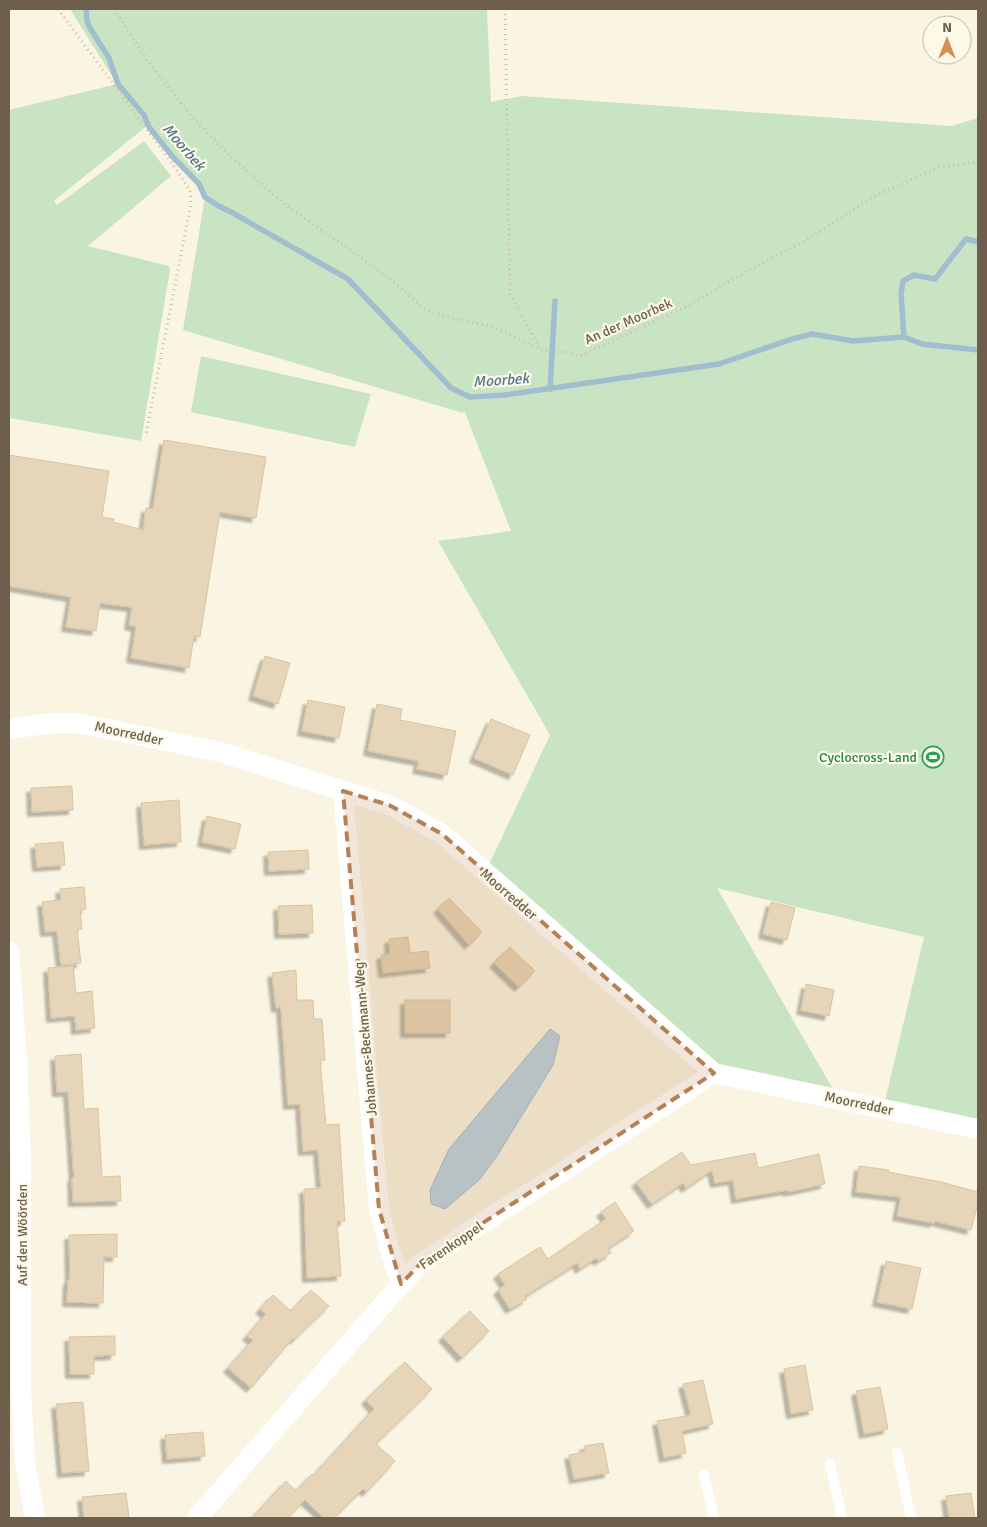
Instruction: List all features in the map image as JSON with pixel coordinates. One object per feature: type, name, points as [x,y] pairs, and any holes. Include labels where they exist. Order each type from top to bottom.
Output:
[{"type":"street","name":"Moorredder","points":[[9,729],[52,723],[78,723],[220,752],[389,805],[442,834],[714,1073],[978,1129]]},
{"type":"street","name":"Johannes-Beckmann-Weg","points":[[343,791],[379,1209],[390,1250],[402,1284]]},
{"type":"street","name":"Auf den Wöörden","points":[[9,951],[22,1162],[22,1389],[25,1462],[35,1518]]},
{"type":"street","name":"Farenkoppel","points":[[197,1518],[421,1264],[714,1073]]},
{"type":"lane","points":[[897,1452],[911,1518]]},
{"type":"lane","points":[[830,1464],[842,1518]]},
{"type":"lane","points":[[704,1475],[714,1518]]},
{"type":"path","points":[[58,9],[190,190],[191,203],[146,434]]},
{"type":"path","points":[[114,9],[146,59],[191,116],[233,158],[288,207],[386,276],[425,309],[449,317],[494,327],[541,350]]},
{"type":"path","points":[[506,9],[510,294],[541,350]]},
{"type":"path","name":"An der Moorbek","points":[[541,350],[565,352],[580,356],[686,307],[749,270],[810,238],[875,196],[940,167],[978,162]]},
{"type":"highlighted area","points":[[343,791],[389,805],[442,834],[714,1073],[421,1263],[401,1284],[379,1209]]},
{"type":"green space","points":[[70,9],[487,9],[491,102],[522,96],[952,126],[978,118],[978,1129],[883,1109],[924,937],[717,888],[838,1098],[714,1073],[485,873],[550,735],[438,541],[511,531],[464,410],[463,413],[183,330],[205,197],[202,190],[148,125],[54,201],[57,205],[144,141],[171,176],[88,246],[169,266],[170,270],[141,441],[10,418],[9,421],[9,110],[117,84]]},
{"type":"green space","points":[[201,356],[371,394],[355,447],[191,412]]},
{"type":"water","points":[[550,1029],[560,1036],[553,1065],[497,1156],[480,1179],[445,1209],[431,1204],[430,1190],[449,1149]]},
{"type":"building","points":[[164,440],[266,457],[256,518],[220,512],[200,637],[194,636],[189,668],[131,658],[136,627],[129,625],[132,607],[100,603],[96,631],[66,627],[71,597],[9,586],[9,455],[109,471],[102,517],[114,519],[113,522],[143,530],[146,508],[153,509]]},
{"type":"building","points":[[265,656],[290,663],[278,704],[253,696]]},
{"type":"building","points":[[308,700],[345,707],[339,738],[302,731]]},
{"type":"building","points":[[377,704],[402,709],[400,720],[456,731],[447,775],[417,769],[419,761],[368,751]]},
{"type":"building","points":[[491,719],[530,735],[513,775],[474,758]]},
{"type":"building","points":[[72,786],[73,810],[32,812],[31,788]]},
{"type":"building","points":[[179,800],[181,842],[144,845],[141,803]]},
{"type":"building","points":[[207,816],[241,824],[235,849],[202,842]]},
{"type":"building","points":[[63,842],[65,865],[37,867],[35,844]]},
{"type":"building","points":[[308,850],[309,869],[269,871],[268,852]]},
{"type":"building","points":[[84,887],[86,909],[80,910],[82,929],[77,929],[81,963],[61,965],[57,931],[45,932],[42,902],[61,900],[60,889]]},
{"type":"building","points":[[449,898],[482,932],[469,945],[438,909]]},
{"type":"building","points":[[771,902],[795,908],[787,940],[763,934]]},
{"type":"building","points":[[312,905],[313,933],[279,934],[278,906]]},
{"type":"building","points":[[408,937],[410,953],[428,951],[430,968],[383,973],[381,955],[390,954],[389,939]]},
{"type":"building","points":[[510,947],[535,971],[519,987],[494,963]]},
{"type":"building","points":[[73,966],[76,993],[92,991],[95,1028],[76,1030],[75,1016],[51,1018],[48,968]]},
{"type":"building","points":[[296,970],[297,1000],[313,1000],[314,1019],[322,1019],[325,1060],[320,1060],[326,1125],[339,1124],[345,1221],[337,1221],[341,1276],[307,1278],[304,1189],[321,1188],[318,1150],[303,1151],[300,1104],[288,1105],[281,1007],[276,1008],[272,973]]},
{"type":"building","points":[[806,984],[834,990],[829,1016],[801,1010]]},
{"type":"building","points":[[405,1000],[450,1000],[450,1033],[405,1033]]},
{"type":"building","points":[[81,1054],[84,1109],[98,1108],[102,1177],[120,1176],[121,1201],[73,1202],[72,1178],[74,1178],[68,1092],[57,1092],[55,1056]]},
{"type":"building","points":[[682,1152],[691,1165],[755,1153],[758,1168],[819,1154],[825,1184],[788,1192],[787,1190],[736,1199],[733,1180],[715,1183],[712,1170],[686,1188],[683,1183],[652,1204],[636,1182]]},
{"type":"building","points":[[859,1166],[889,1170],[888,1172],[941,1182],[978,1192],[978,1203],[971,1230],[935,1221],[934,1223],[897,1216],[901,1197],[856,1192]]},
{"type":"building","points":[[615,1202],[634,1231],[608,1248],[611,1253],[598,1261],[596,1258],[580,1269],[577,1263],[525,1296],[527,1299],[510,1309],[498,1290],[505,1285],[498,1274],[540,1247],[548,1259],[606,1219],[601,1212]]},
{"type":"building","points":[[117,1234],[117,1257],[104,1257],[103,1303],[67,1302],[68,1280],[70,1280],[69,1235]]},
{"type":"building","points":[[886,1261],[921,1268],[912,1309],[877,1302]]},
{"type":"building","points":[[311,1290],[329,1306],[294,1340],[293,1338],[251,1388],[228,1368],[253,1340],[247,1336],[266,1314],[260,1309],[273,1295],[291,1311]]},
{"type":"building","points":[[470,1311],[489,1331],[462,1358],[443,1337]]},
{"type":"building","points":[[115,1336],[115,1355],[94,1356],[94,1374],[70,1374],[69,1337]]},
{"type":"building","points":[[405,1362],[432,1389],[376,1444],[395,1461],[367,1492],[363,1489],[334,1518],[324,1518],[305,1500],[287,1518],[252,1518],[286,1481],[296,1491],[312,1474],[313,1476],[374,1409],[366,1400]]},
{"type":"building","points":[[805,1365],[813,1410],[791,1414],[784,1369]]},
{"type":"building","points":[[703,1380],[713,1424],[682,1431],[686,1453],[664,1458],[657,1421],[691,1415],[683,1384]]},
{"type":"building","points":[[880,1387],[888,1429],[864,1434],[856,1391]]},
{"type":"building","points":[[83,1402],[89,1471],[62,1473],[56,1404]]},
{"type":"building","points":[[203,1432],[205,1456],[167,1459],[165,1435]]},
{"type":"building","points":[[603,1443],[609,1473],[574,1479],[569,1455],[585,1452],[584,1446]]},
{"type":"building","points":[[126,1493],[129,1518],[84,1518],[82,1497]]},
{"type":"building","points":[[971,1493],[975,1518],[949,1518],[946,1496]]},
{"type":"waterway","name":"Moorbek","points":[[86,9],[87,21],[109,58],[118,84],[144,115],[149,127],[172,156],[199,184],[205,197],[348,279],[451,388],[470,397],[505,395],[719,364],[812,334],[853,341],[904,337],[901,294],[903,281],[914,275],[935,279],[966,239],[978,242]]},
{"type":"waterway","points":[[550,389],[555,301]]},
{"type":"waterway","points":[[904,337],[922,344],[978,350]]},
{"type":"place","name":"Cyclocross-Land","points":[[933,757]]}]
